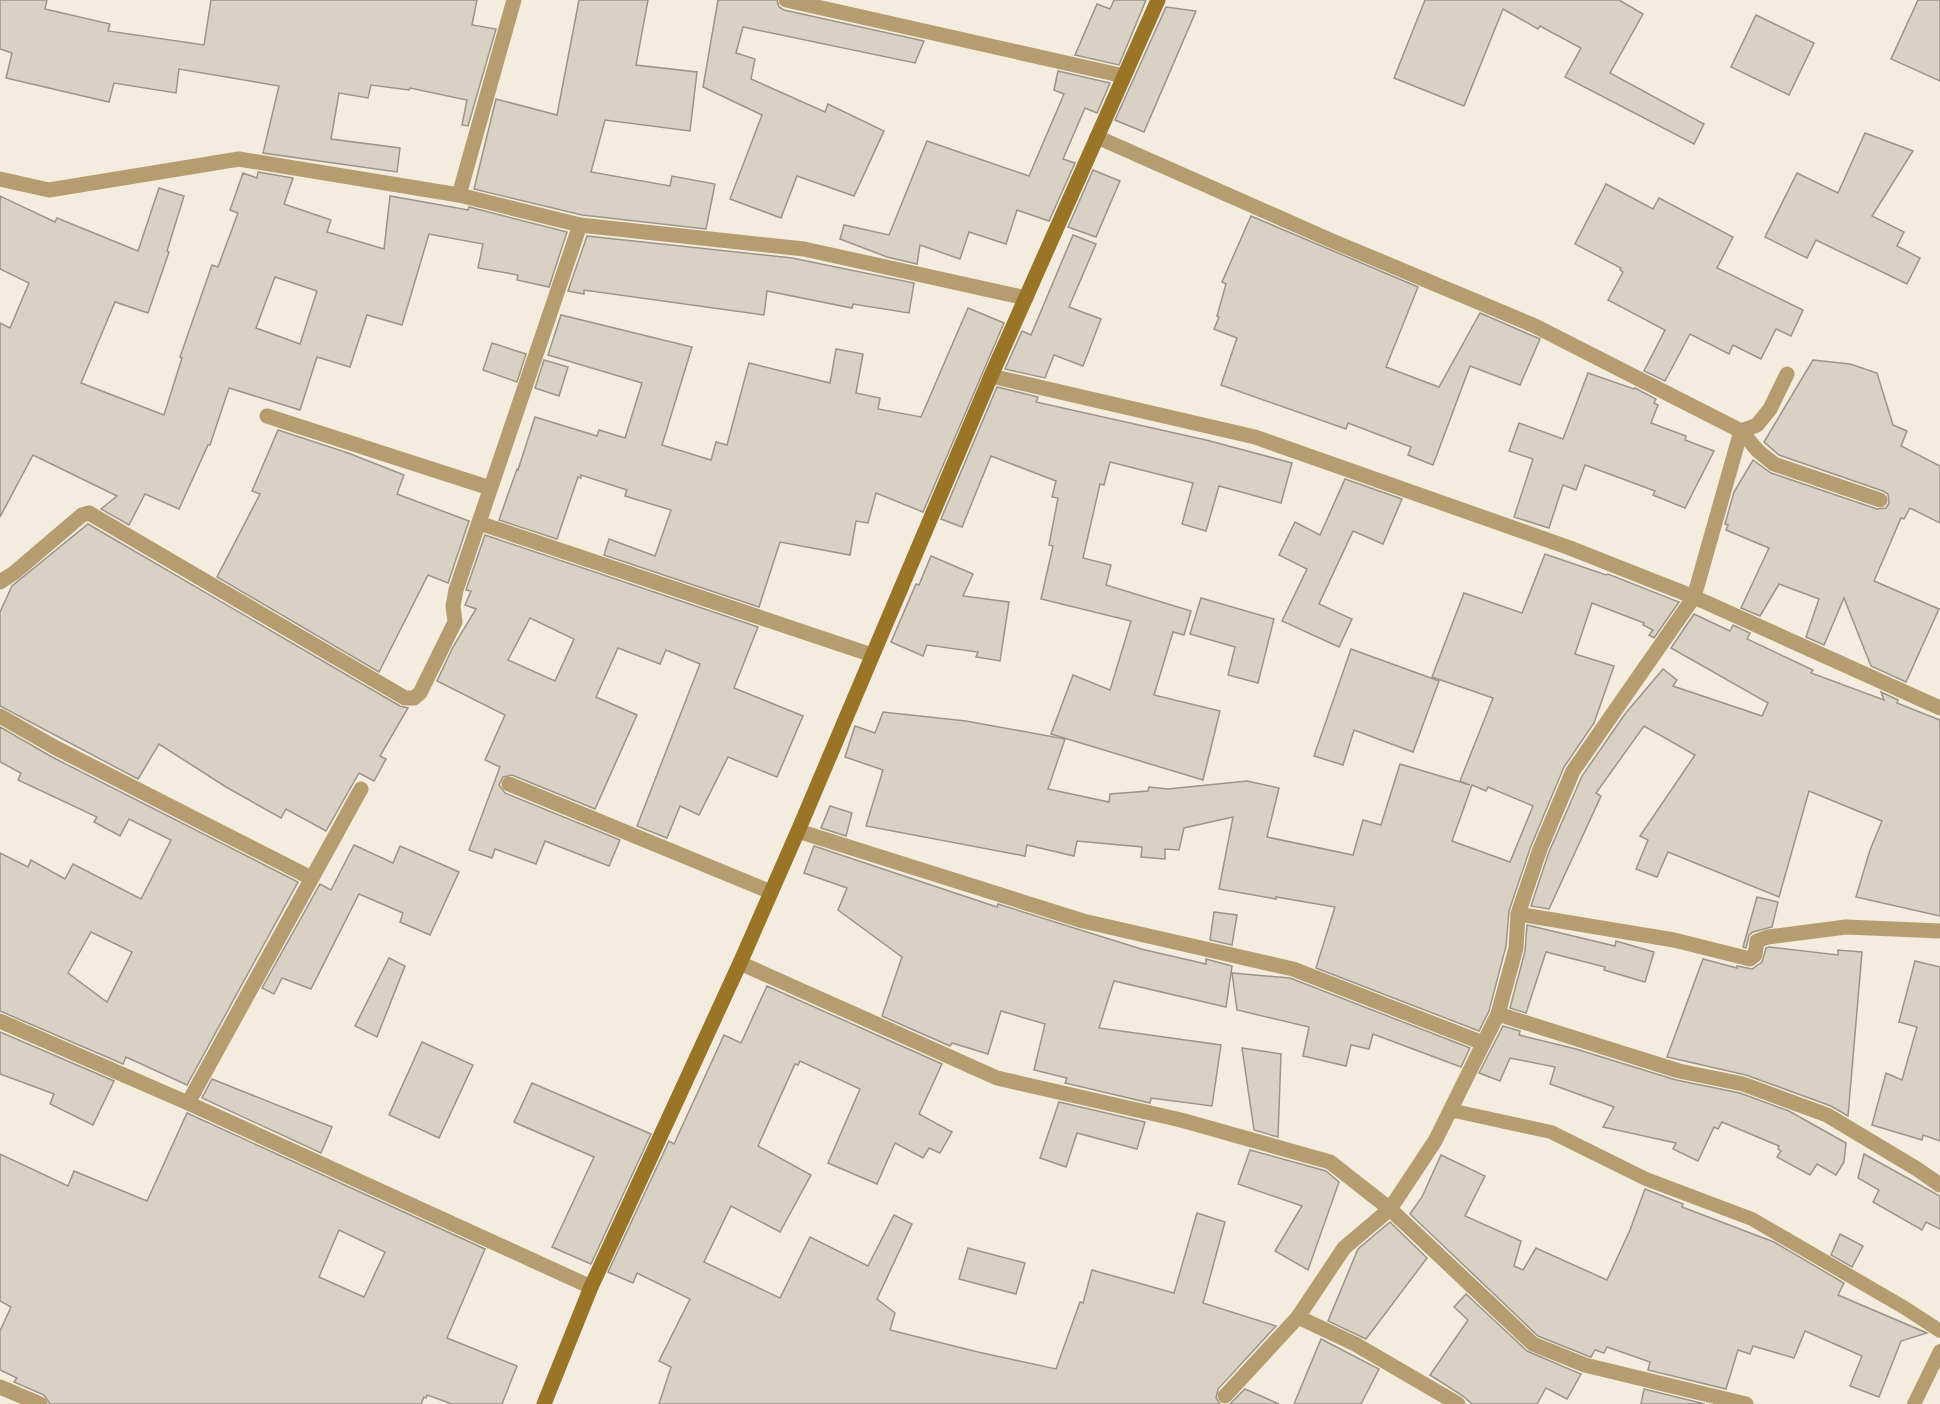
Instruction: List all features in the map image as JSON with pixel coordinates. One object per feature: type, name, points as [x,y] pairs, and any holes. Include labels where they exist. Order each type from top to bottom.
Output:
[{"type":"street","points":[[459,195],[514,0]]},
{"type":"street","points":[[786,0],[1124,76]]},
{"type":"street","points":[[544,1404],[591,1287],[740,963],[991,376],[1158,0]]},
{"type":"street","points":[[1097,136],[1330,240],[1535,327],[1741,431],[1758,451],[1774,464],[1880,500]]},
{"type":"street","points":[[0,179],[49,190],[239,159],[459,195],[580,225],[804,249],[1026,298]]},
{"type":"street","points":[[0,582],[14,573],[82,515],[89,513],[405,698],[414,698],[420,693],[455,622],[453,606],[456,590],[580,225]]},
{"type":"street","points":[[1741,431],[1757,425],[1770,409],[1787,374]]},
{"type":"street","points":[[991,376],[1255,437],[1570,548],[1694,597],[1940,708]]},
{"type":"street","points":[[267,416],[490,488]]},
{"type":"street","points":[[1225,1396],[1298,1317],[1344,1248],[1390,1209],[1435,1141],[1498,1014],[1516,948],[1518,914],[1539,849],[1573,771],[1694,597],[1741,431]]},
{"type":"street","points":[[479,523],[872,655]]},
{"type":"street","points":[[0,716],[56,748],[312,878]]},
{"type":"street","points":[[508,784],[771,892]]},
{"type":"street","points":[[188,1102],[361,789]]},
{"type":"street","points":[[798,831],[1083,921],[1293,969],[1483,1043]]},
{"type":"street","points":[[1518,914],[1674,940],[1750,959],[1755,955],[1757,941],[1768,937],[1846,927],[1940,931]]},
{"type":"street","points":[[740,963],[997,1078],[1181,1120],[1330,1162],[1390,1209],[1533,1344],[1585,1365],[1746,1404]]},
{"type":"street","points":[[1498,1014],[1679,1071],[1743,1084],[1827,1115],[1940,1185]]},
{"type":"street","points":[[0,1021],[188,1102],[591,1287]]},
{"type":"street","points":[[1298,1317],[1355,1344],[1458,1404]]},
{"type":"street","points":[[0,1387],[40,1404]]},
{"type":"lane","points":[[1450,1110],[1551,1132],[1646,1179],[1752,1219],[1905,1308],[1940,1331]]},
{"type":"lane","points":[[1914,1404],[1940,1351]]},
{"type":"building","points":[[0,0],[47,0],[45,9],[110,24],[108,31],[204,45],[211,0],[477,0],[472,25],[496,29],[468,126],[462,125],[467,100],[410,88],[409,90],[371,85],[368,98],[339,93],[331,139],[400,148],[397,172],[263,153],[279,86],[179,69],[176,93],[114,83],[109,102],[6,78],[12,53],[0,49]]},
{"type":"building","points":[[579,0],[648,0],[636,65],[697,72],[690,131],[605,120],[591,172],[670,186],[672,176],[715,184],[706,229],[582,215],[474,189],[496,99],[557,115]]},
{"type":"building","points":[[718,0],[777,0],[779,7],[784,10],[924,41],[915,63],[743,27],[736,53],[755,59],[751,79],[825,112],[828,104],[884,131],[854,196],[797,176],[781,218],[730,199],[762,115],[703,87]]},
{"type":"building","points":[[1114,0],[1146,0],[1119,65],[1075,55],[1097,4],[1110,9]]},
{"type":"building","points":[[1425,0],[1619,0],[1643,14],[1610,73],[1704,124],[1694,144],[1565,77],[1581,48],[1540,26],[1538,29],[1503,9],[1464,106],[1394,78]]},
{"type":"building","points":[[1918,0],[1940,0],[1940,81],[1891,59]]},
{"type":"building","points":[[1166,7],[1196,11],[1144,132],[1115,120]]},
{"type":"building","points":[[1756,15],[1814,43],[1789,95],[1731,67]]},
{"type":"building","points":[[1058,71],[1110,83],[1097,113],[1085,108],[1063,159],[1075,163],[1049,221],[1017,210],[1006,244],[969,232],[960,259],[920,245],[917,264],[887,257],[840,239],[844,225],[889,235],[927,141],[1029,176],[1064,94],[1054,90]]},
{"type":"building","points":[[1865,133],[1913,151],[1872,216],[1904,232],[1897,246],[1920,258],[1907,284],[1816,240],[1807,258],[1765,237],[1797,173],[1838,193]]},
{"type":"building","points":[[1093,170],[1120,181],[1096,237],[1068,227]]},
{"type":"building","points":[[258,172],[293,178],[284,204],[331,220],[327,232],[384,249],[390,196],[468,210],[469,207],[567,232],[549,287],[517,280],[518,275],[478,268],[483,244],[429,234],[402,325],[367,315],[350,367],[317,357],[300,410],[229,388],[210,445],[179,509],[145,494],[129,525],[101,509],[117,496],[33,455],[0,517],[0,323],[10,328],[29,283],[0,269],[0,196],[55,222],[57,218],[138,251],[159,188],[184,196],[167,251],[169,252],[148,313],[115,302],[81,383],[164,415],[182,358],[180,357],[212,265],[218,267],[238,213],[230,210],[243,173],[257,178]],"holes":[[[275,277],[317,291],[300,344],[256,328]]]},
{"type":"building","points":[[1606,184],[1653,209],[1659,198],[1733,237],[1717,268],[1803,310],[1791,336],[1776,329],[1761,359],[1733,345],[1729,354],[1690,334],[1665,381],[1644,371],[1665,330],[1608,300],[1623,272],[1621,268],[1575,244]]},
{"type":"building","points":[[1251,216],[1418,287],[1386,367],[1439,387],[1480,313],[1540,339],[1520,385],[1470,366],[1433,465],[1408,455],[1411,447],[1348,423],[1346,429],[1221,385],[1237,338],[1214,329],[1226,284],[1222,282]]},
{"type":"building","points":[[1073,235],[1096,244],[1069,307],[1101,319],[1083,366],[1054,355],[1045,378],[1005,369],[1022,331],[1031,335]]},
{"type":"building","points":[[587,236],[792,258],[914,283],[909,313],[853,304],[852,308],[767,291],[764,315],[584,290],[584,294],[568,291]]},
{"type":"building","points":[[968,308],[1004,323],[923,512],[876,493],[868,523],[856,521],[850,555],[780,542],[759,607],[604,555],[609,539],[655,556],[671,510],[625,496],[627,490],[581,475],[581,478],[578,477],[557,539],[499,520],[535,417],[597,436],[599,430],[625,438],[642,383],[548,355],[561,315],[692,347],[662,445],[711,460],[716,442],[727,445],[749,363],[830,383],[836,349],[863,354],[856,393],[880,398],[878,409],[921,417]]},
{"type":"building","points":[[492,343],[526,354],[517,382],[483,370]]},
{"type":"building","points":[[544,360],[568,367],[559,396],[535,388]]},
{"type":"building","points":[[1813,360],[1850,364],[1877,373],[1893,425],[1907,431],[1901,446],[1940,466],[1940,523],[1910,508],[1904,519],[1901,518],[1874,581],[1939,609],[1906,682],[1871,666],[1844,598],[1824,645],[1806,637],[1819,599],[1779,584],[1760,616],[1741,608],[1769,548],[1726,530],[1728,525],[1725,524],[1734,492],[1753,460],[1771,473],[1877,509],[1886,508],[1889,503],[1888,494],[1883,491],[1779,455],[1764,442]]},
{"type":"building","points":[[1588,373],[1635,388],[1656,399],[1654,403],[1658,405],[1651,423],[1686,436],[1685,440],[1714,451],[1685,508],[1653,495],[1655,491],[1585,465],[1576,490],[1563,485],[1549,528],[1514,517],[1533,459],[1509,451],[1519,423],[1563,439]]},
{"type":"building","points":[[997,387],[1038,397],[1036,402],[1206,440],[1292,463],[1281,503],[1219,486],[1206,531],[1182,524],[1193,483],[1110,462],[1104,485],[1100,484],[1083,558],[1111,565],[1106,585],[1191,611],[1184,635],[1173,632],[1154,695],[1220,711],[1203,780],[1051,734],[1073,675],[1110,690],[1131,621],[1041,599],[1053,546],[1049,545],[1058,498],[1052,497],[1056,481],[991,456],[962,527],[941,519]]},
{"type":"building","points":[[278,430],[348,453],[404,475],[397,494],[469,521],[448,583],[428,575],[379,672],[217,577],[260,494],[252,491]]},
{"type":"building","points":[[1345,479],[1402,499],[1383,544],[1353,531],[1319,604],[1352,619],[1339,647],[1282,621],[1307,569],[1279,555],[1295,522],[1320,535]]},
{"type":"building","points":[[88,524],[400,706],[408,708],[380,756],[386,759],[374,781],[359,773],[326,831],[286,809],[281,818],[226,787],[159,744],[138,779],[0,706],[0,612],[12,586]]},
{"type":"building","points":[[485,535],[758,627],[734,688],[803,716],[777,777],[728,757],[699,815],[680,806],[667,838],[637,826],[700,664],[666,650],[660,664],[618,648],[596,697],[637,715],[595,809],[512,775],[503,777],[499,785],[505,793],[620,840],[609,866],[545,841],[536,864],[495,849],[492,858],[469,850],[500,767],[485,760],[505,715],[437,681],[453,647],[476,609],[465,605],[471,591],[466,590]],"holes":[[[530,618],[574,639],[555,681],[508,660]]]},
{"type":"building","points":[[1545,554],[1608,574],[1679,602],[1654,638],[1649,635],[1653,630],[1643,625],[1644,623],[1592,603],[1575,654],[1614,666],[1594,723],[1564,767],[1531,846],[1509,911],[1506,946],[1489,1011],[1479,1031],[1316,968],[1335,907],[1219,889],[1233,817],[1184,828],[1179,850],[1165,849],[1165,859],[1141,857],[1142,847],[1077,841],[1074,856],[1027,845],[1025,856],[866,826],[883,770],[845,757],[855,726],[875,733],[883,712],[966,721],[1065,739],[1048,789],[1109,802],[1110,794],[1148,791],[1149,787],[1168,789],[1247,781],[1279,788],[1267,837],[1353,855],[1363,820],[1381,825],[1400,764],[1470,785],[1460,781],[1493,698],[1432,677],[1464,593],[1522,613]],"holes":[[[1472,785],[1486,791],[1488,787],[1533,806],[1510,862],[1452,841]]]},
{"type":"building","points":[[931,556],[973,574],[963,596],[1009,602],[1000,661],[976,657],[978,652],[927,645],[923,656],[891,642]]},
{"type":"building","points":[[1201,598],[1274,619],[1258,683],[1228,675],[1235,647],[1190,634]]},
{"type":"building","points":[[1694,614],[1730,631],[1733,625],[1750,633],[1747,639],[1813,670],[1811,673],[1884,700],[1881,692],[1898,700],[1897,703],[1940,720],[1940,916],[1856,897],[1870,850],[1882,821],[1809,791],[1779,897],[1668,852],[1657,877],[1636,869],[1648,840],[1640,836],[1695,755],[1644,726],[1596,793],[1601,796],[1549,909],[1531,906],[1549,852],[1582,776],[1625,714],[1663,669],[1677,680],[1673,686],[1762,716],[1768,703],[1671,648]]},
{"type":"building","points":[[1351,649],[1439,681],[1413,752],[1354,730],[1343,765],[1314,756]]},
{"type":"building","points":[[0,727],[52,757],[298,882],[187,1085],[126,1057],[123,1064],[0,1011],[0,853],[28,867],[31,860],[65,879],[73,864],[141,899],[171,840],[129,819],[120,836],[94,822],[97,817],[18,780],[21,773],[0,762]],"holes":[[[91,932],[132,952],[107,1002],[68,973]]]},
{"type":"building","points":[[830,806],[852,813],[846,836],[821,828]]},
{"type":"building","points":[[354,845],[393,863],[400,846],[459,872],[430,935],[400,922],[403,913],[359,894],[311,989],[282,978],[274,994],[262,988],[320,884],[331,890]]},
{"type":"building","points":[[814,846],[997,907],[998,904],[1141,949],[1206,964],[1206,959],[1232,966],[1226,1007],[1114,981],[1099,1028],[1221,1045],[1212,1106],[1151,1098],[1150,1103],[1065,1083],[1067,1078],[1034,1070],[1045,1024],[1001,1011],[988,1054],[952,1043],[950,1046],[882,1016],[902,957],[838,910],[847,888],[804,873]]},
{"type":"building","points":[[1757,897],[1778,902],[1772,927],[1749,935],[1746,948],[1743,947]]},
{"type":"building","points":[[1214,912],[1237,915],[1232,945],[1210,940]]},
{"type":"building","points":[[1527,925],[1615,946],[1616,941],[1654,952],[1645,982],[1604,970],[1605,967],[1546,952],[1526,1013],[1510,1008],[1525,951]]},
{"type":"building","points":[[1766,948],[1838,955],[1838,950],[1862,952],[1848,1116],[1831,1106],[1746,1075],[1667,1057],[1703,959],[1737,968],[1737,966],[1752,969],[1762,962]]},
{"type":"building","points":[[389,958],[405,966],[377,1037],[355,1026]]},
{"type":"building","points":[[1915,961],[1940,967],[1940,1141],[1923,1135],[1922,1140],[1872,1125],[1886,1073],[1902,1080],[1917,1027],[1899,1022]]},
{"type":"building","points":[[1232,973],[1290,978],[1470,1048],[1461,1067],[1373,1034],[1369,1049],[1351,1045],[1346,1066],[1303,1056],[1309,1027],[1237,1010]]},
{"type":"building","points":[[767,986],[942,1064],[919,1114],[952,1132],[940,1153],[929,1148],[923,1158],[895,1143],[877,1184],[828,1163],[860,1089],[800,1061],[798,1065],[795,1064],[758,1146],[811,1175],[780,1232],[731,1206],[704,1262],[780,1298],[810,1237],[868,1266],[894,1215],[912,1224],[877,1299],[895,1313],[890,1330],[1056,1369],[1080,1302],[1083,1303],[1092,1270],[1174,1293],[1197,1213],[1225,1222],[1203,1303],[1276,1326],[1218,1389],[1216,1398],[1220,1404],[659,1404],[671,1367],[659,1361],[690,1299],[637,1273],[633,1283],[608,1272],[669,1141],[674,1144],[724,1035],[741,1043]]},
{"type":"building","points":[[1503,1026],[1520,1031],[1519,1035],[1576,1049],[1676,1080],[1740,1093],[1789,1111],[1846,1143],[1844,1162],[1836,1175],[1817,1164],[1810,1175],[1777,1157],[1781,1151],[1778,1149],[1779,1146],[1722,1122],[1718,1129],[1714,1127],[1698,1161],[1673,1149],[1676,1143],[1603,1127],[1614,1107],[1550,1084],[1555,1067],[1510,1058],[1500,1081],[1479,1073]]},
{"type":"building","points":[[0,1032],[114,1081],[93,1125],[50,1104],[54,1094],[0,1074]]},
{"type":"building","points":[[422,1042],[473,1065],[439,1138],[389,1115]]},
{"type":"building","points":[[1242,1048],[1281,1054],[1278,1137],[1254,1130]]},
{"type":"building","points":[[212,1079],[332,1127],[321,1153],[202,1098]]},
{"type":"building","points":[[532,1083],[651,1134],[591,1264],[552,1247],[594,1157],[514,1122]]},
{"type":"building","points":[[1059,1102],[1145,1122],[1137,1149],[1077,1133],[1066,1167],[1040,1158]]},
{"type":"building","points":[[187,1113],[485,1249],[447,1338],[517,1366],[502,1404],[452,1404],[427,1395],[421,1404],[50,1404],[44,1395],[14,1382],[17,1378],[0,1370],[0,1331],[11,1307],[0,1301],[0,1154],[68,1186],[74,1171],[147,1201]],"holes":[[[339,1230],[385,1252],[364,1297],[319,1277]]]},
{"type":"building","points":[[1250,1150],[1326,1171],[1339,1182],[1308,1270],[1275,1251],[1302,1206],[1238,1184]]},
{"type":"building","points":[[1864,1154],[1940,1196],[1940,1229],[1926,1222],[1922,1230],[1873,1202],[1879,1190],[1858,1178]]},
{"type":"building","points":[[1441,1155],[1485,1176],[1465,1216],[1521,1241],[1514,1266],[1523,1270],[1536,1248],[1607,1280],[1630,1230],[1645,1189],[1683,1204],[1682,1207],[1774,1242],[1844,1283],[1838,1295],[1927,1333],[1901,1341],[1879,1397],[1850,1386],[1862,1356],[1805,1331],[1794,1358],[1753,1346],[1750,1354],[1738,1350],[1726,1389],[1648,1370],[1650,1362],[1607,1347],[1604,1353],[1595,1350],[1591,1357],[1588,1356],[1538,1336],[1410,1214],[1422,1197]]},
{"type":"building","points":[[1390,1222],[1427,1258],[1366,1339],[1328,1321],[1358,1249]]},
{"type":"building","points":[[1840,1234],[1863,1246],[1852,1267],[1831,1255]]},
{"type":"building","points":[[968,1248],[1025,1263],[1016,1294],[959,1279]]},
{"type":"building","points":[[1466,1294],[1527,1351],[1581,1374],[1567,1399],[1546,1388],[1537,1404],[1472,1404],[1430,1375],[1468,1320],[1454,1307]]},
{"type":"building","points":[[1321,1339],[1379,1369],[1361,1404],[1294,1404]]},
{"type":"building","points":[[1245,1389],[1279,1404],[1230,1404]]},
{"type":"building","points":[[1644,1389],[1705,1404],[1641,1404]]}]
